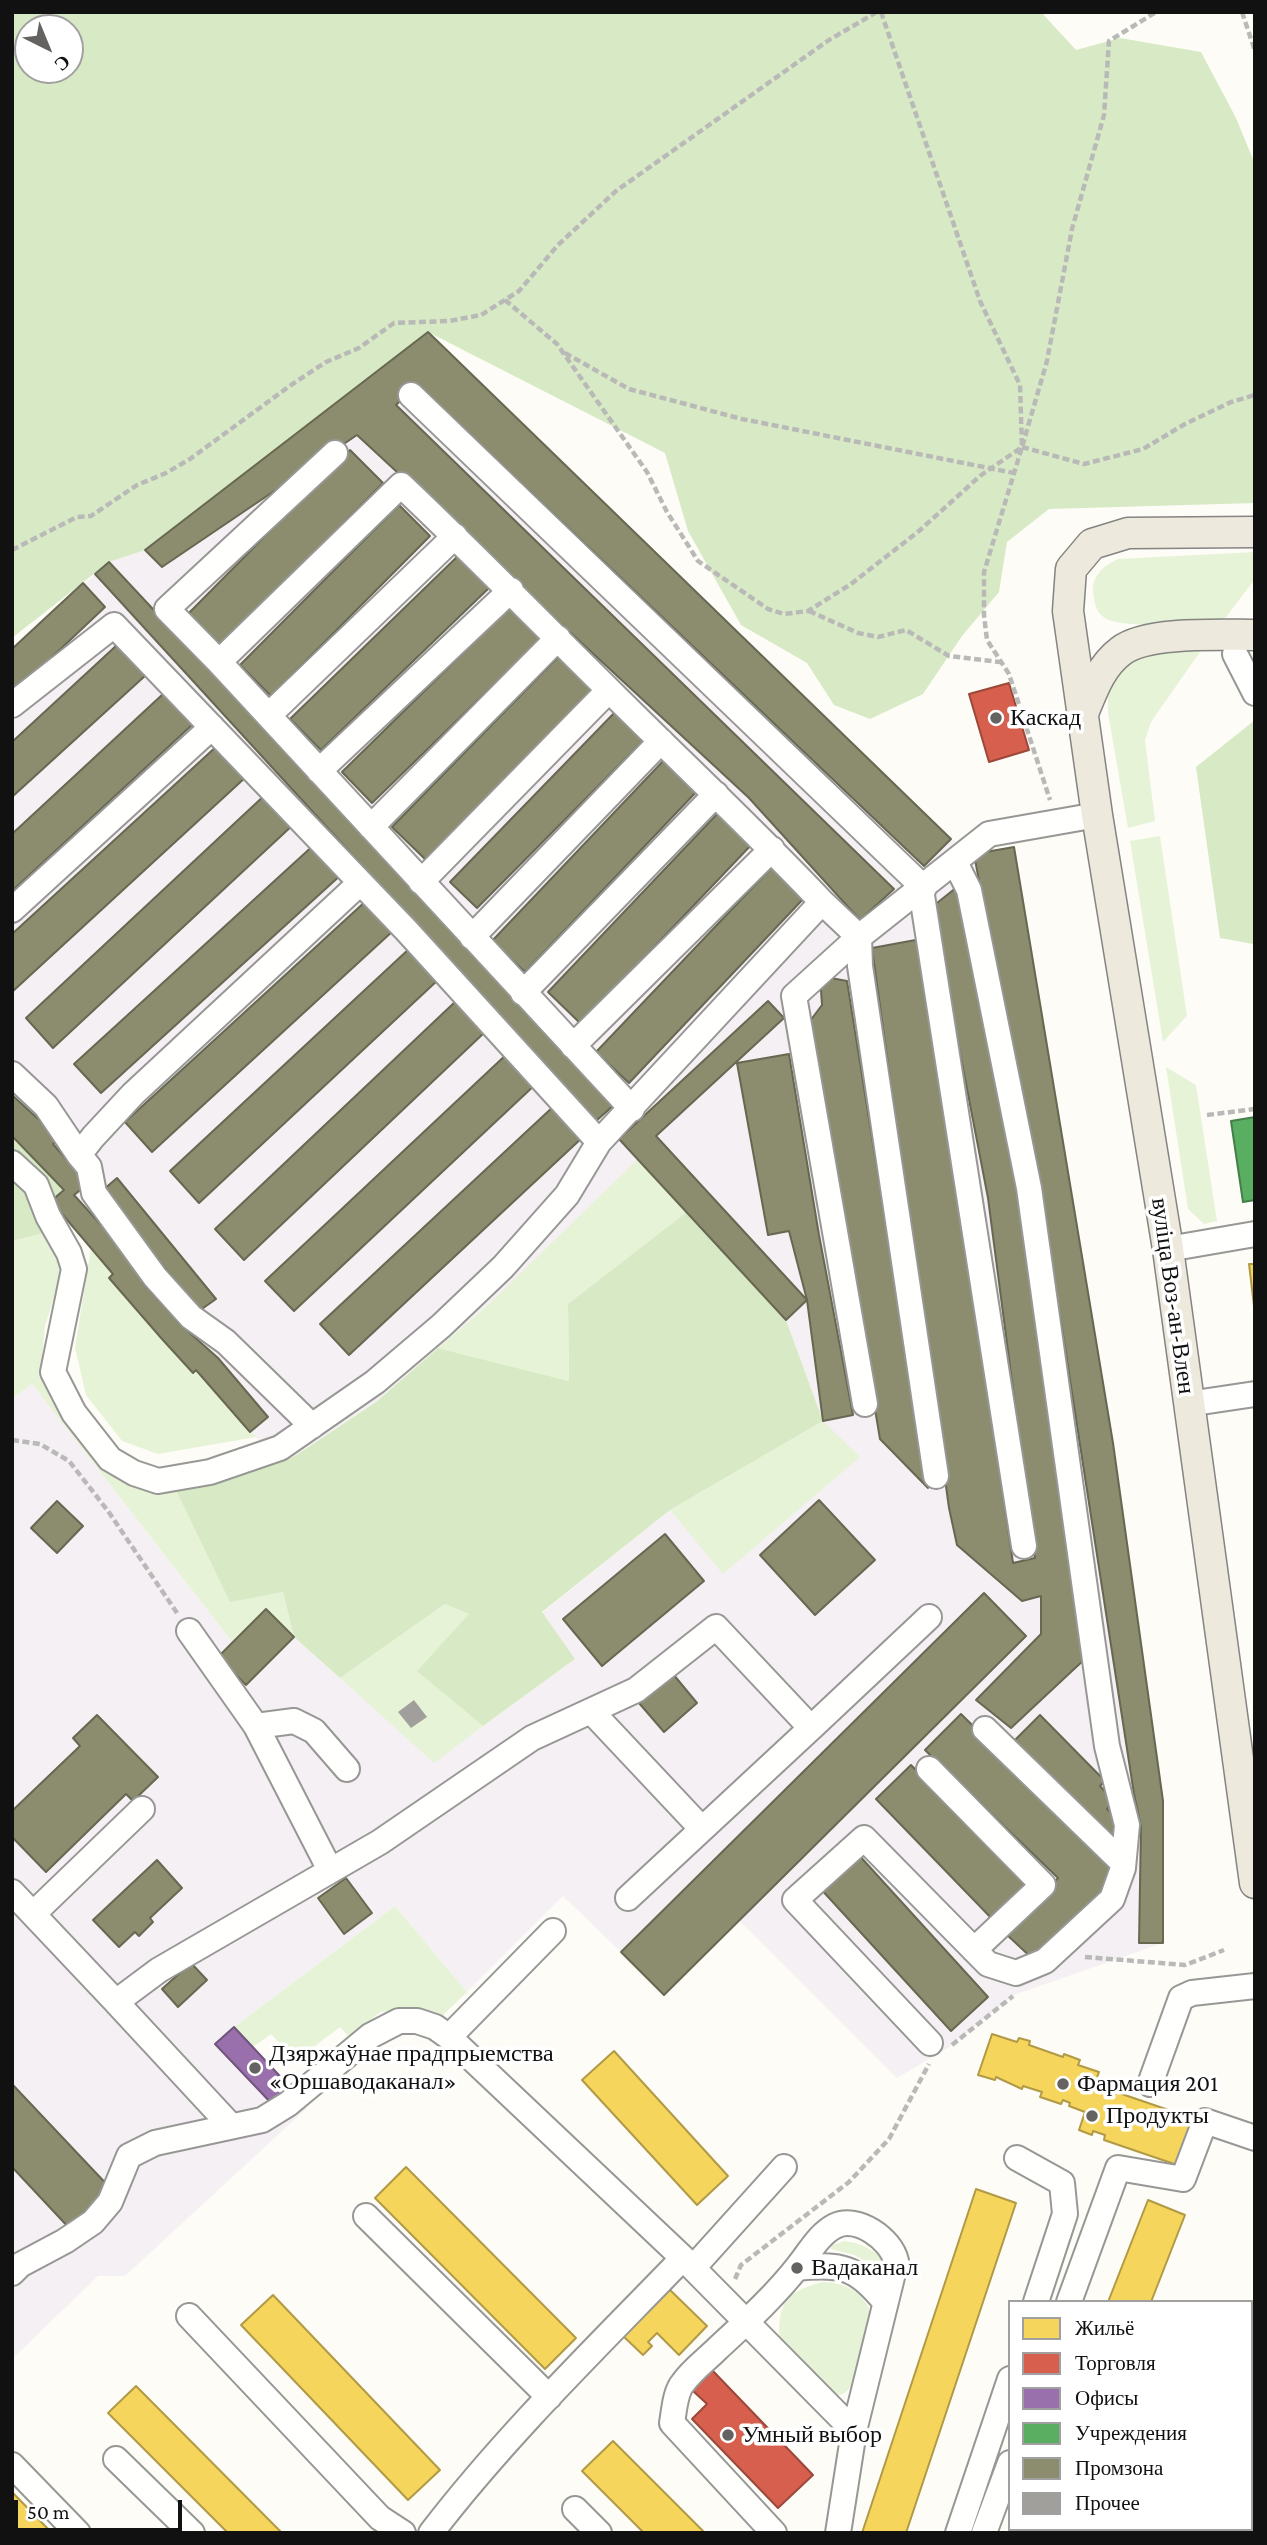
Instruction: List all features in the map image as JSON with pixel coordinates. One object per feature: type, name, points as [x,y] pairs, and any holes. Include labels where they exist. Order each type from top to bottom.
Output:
[{"type":"main road","name":"вуліца Воз-ан-Влен","points":[[1255,532],[1128,533],[1092,544],[1071,569],[1068,611],[1097,814],[1168,1249],[1255,1883]]},
{"type":"main road","points":[[1084,711],[1099,675],[1121,650],[1149,639],[1245,644]]},
{"type":"street","points":[[411,395],[923,888],[1024,1546]]},
{"type":"street","points":[[335,453],[167,609],[269,715],[632,1109]]},
{"type":"street","points":[[219,662],[401,485],[511,590],[859,937],[860,966],[936,1476]]},
{"type":"street","points":[[269,715],[455,536]]},
{"type":"street","points":[[319,771],[511,590]]},
{"type":"street","points":[[12,705],[114,625],[360,883],[599,1142]]},
{"type":"street","points":[[371,827],[558,638]]},
{"type":"street","points":[[1245,644],[1255,693]]},
{"type":"street","points":[[421,882],[609,690]]},
{"type":"street","points":[[12,910],[212,727]]},
{"type":"street","points":[[472,937],[661,741]]},
{"type":"street","points":[[523,993],[716,794]]},
{"type":"street","points":[[865,1404],[794,996],[859,937],[989,834],[1097,814]]},
{"type":"street","points":[[573,1046],[772,849]]},
{"type":"street","points":[[937,2050],[795,1900],[864,1838],[988,1964],[1016,1973],[1045,1961],[1112,1899],[1124,1863],[1127,1825],[1107,1746],[1029,1188],[969,890],[955,862]]},
{"type":"street","points":[[79,1155],[133,1094],[360,883]]},
{"type":"street","points":[[12,1163],[36,1185],[74,1269],[53,1372],[74,1413],[110,1459],[134,1473],[158,1481],[210,1472],[280,1448],[375,1382],[441,1326],[503,1267],[567,1195],[599,1142],[822,902]]},
{"type":"street","points":[[12,1074],[46,1106],[89,1167],[94,1193],[155,1277],[191,1317],[226,1342],[312,1426]]},
{"type":"street","points":[[1168,1249],[1255,1234]]},
{"type":"street","points":[[1188,1404],[1255,1394]]},
{"type":"street","points":[[628,1898],[929,1617]]},
{"type":"street","points":[[116,2002],[159,1970],[380,1842],[532,1738],[636,1690],[716,1626],[811,1728]]},
{"type":"street","points":[[189,1631],[256,1726],[330,1870]]},
{"type":"street","points":[[591,1711],[702,1829]]},
{"type":"street","points":[[256,1726],[294,1721],[314,1731],[347,1769]]},
{"type":"street","points":[[985,1729],[1124,1863]]},
{"type":"street","points":[[929,1769],[1043,1885],[974,1950]]},
{"type":"street","points":[[33,1914],[142,1809]]},
{"type":"street","points":[[12,1892],[231,2126]]},
{"type":"street","points":[[449,2037],[553,1931]]},
{"type":"street","points":[[1150,2084],[1181,1998],[1192,1993],[1255,1986]]},
{"type":"street","points":[[12,2273],[20,2265],[65,2241],[93,2222],[110,2203],[129,2157],[155,2143],[262,2120],[288,2104],[370,2036],[399,2021],[417,2021],[435,2027],[449,2037],[688,2263],[854,2431]]},
{"type":"street","points":[[1070,2300],[1118,2168],[1183,2179],[1205,2121],[1255,2138]]},
{"type":"street","points":[[1017,2158],[1062,2183],[1065,2214],[1037,2300]]},
{"type":"street","points":[[431,2533],[460,2496],[549,2397],[784,2167]]},
{"type":"street","points":[[366,2216],[549,2397]]},
{"type":"street","points":[[774,2533],[672,2423],[680,2385],[746,2322],[797,2268],[821,2237],[834,2226],[847,2222],[869,2229],[884,2239],[894,2249],[896,2261],[854,2431],[838,2533]]},
{"type":"street","points":[[797,2268],[827,2265],[848,2270],[869,2282],[885,2302]]},
{"type":"street","points":[[189,2316],[380,2518],[403,2533]]},
{"type":"street","points":[[958,2533],[1008,2385]]},
{"type":"street","points":[[116,2459],[192,2533]]},
{"type":"street","points":[[12,2465],[78,2533]]},
{"type":"street","points":[[984,2533],[1008,2468]]},
{"type":"street","points":[[575,2509],[599,2533]]},
{"type":"path","points":[[12,550],[77,517],[91,516],[137,485],[190,459],[291,384],[327,362],[359,348],[394,323],[449,321],[481,315],[519,291],[558,244],[616,191],[829,40],[879,12],[980,301],[1020,385],[1022,447]]},
{"type":"path","points":[[1057,822],[1009,674],[986,640],[984,572],[1047,360],[1072,229],[1104,115],[1109,41],[1156,12]]},
{"type":"path","points":[[1242,12],[1255,51]]},
{"type":"path","points":[[505,300],[557,344],[647,472],[667,512],[698,561],[768,609],[784,614],[808,611],[851,584],[991,468],[1022,447],[1084,464],[1143,449],[1231,401],[1255,395]]},
{"type":"path","points":[[561,351],[629,389],[743,419],[1014,472]]},
{"type":"path","points":[[808,611],[859,633],[878,636],[906,630],[949,656],[1001,663]]},
{"type":"path","points":[[1206,1115],[1255,1109]]},
{"type":"path","points":[[12,1440],[40,1444],[69,1461],[108,1511],[189,1631]]},
{"type":"path","points":[[1077,1960],[1089,1955],[1185,1965],[1224,1950]]},
{"type":"path","points":[[725,2301],[741,2265],[849,2182],[889,2139],[937,2050],[1014,1995]]},
{"type":"shaded area","points":[[428,332],[951,839],[975,854],[1014,847],[1163,1801],[1163,1943],[1014,1995],[948,2048],[897,2078],[739,1920],[621,1952],[563,1896],[467,1992],[395,1906],[234,2027],[307,2108],[125,2276],[98,2276],[12,2359],[12,1399],[32,1384],[232,1642],[266,1609],[434,1762],[575,1659],[542,1613],[670,1510],[724,1573],[823,1421],[786,1320],[490,1303],[376,1402],[295,1456],[280,1462],[193,1373],[109,1278],[113,1274],[51,1201],[64,1189],[12,1136],[12,649],[109,562],[145,550]]},
{"type":"green space","points":[[12,12],[1041,12],[1076,50],[1120,38],[1201,52],[1236,118],[1255,164],[1255,503],[1049,509],[1007,542],[999,592],[962,636],[923,694],[870,719],[834,705],[807,663],[741,625],[688,531],[665,453],[428,332],[145,550],[109,562],[12,638]]},
{"type":"green space","points":[[1255,552],[1255,579],[1223,621],[1128,624],[1105,618],[1096,606],[1093,590],[1095,579],[1104,567],[1118,559]]},
{"type":"green space","points":[[1202,649],[1151,722],[1145,740],[1155,821],[1128,828],[1108,713],[1108,690],[1114,673],[1149,650]]},
{"type":"green space","points":[[1255,720],[1253,944],[1220,938],[1196,767]]},
{"type":"green space","points":[[1160,836],[1187,1016],[1163,1042],[1130,841]]},
{"type":"green space","points":[[1166,1067],[1196,1085],[1217,1221],[1204,1224],[1188,1209]]},
{"type":"green space","points":[[12,1136],[64,1190],[51,1201],[48,1232],[12,1241]]},
{"type":"green space","points":[[638,1159],[687,1212],[568,1304],[569,1381],[438,1348],[490,1303]]},
{"type":"green space","points":[[687,1212],[786,1320],[823,1421],[670,1510],[542,1612],[575,1659],[483,1726],[417,1671],[469,1614],[445,1604],[340,1678],[294,1637],[283,1592],[230,1602],[175,1488],[295,1456],[376,1402],[438,1348],[569,1381],[568,1304]]},
{"type":"green space","points":[[48,1232],[61,1274],[45,1326],[41,1373],[110,1471],[175,1488],[283,1592],[294,1637],[266,1609],[233,1643],[32,1384],[12,1399],[12,1241]]},
{"type":"green space","points":[[91,1248],[113,1274],[109,1278],[193,1372],[196,1370],[256,1437],[158,1454],[122,1441],[86,1395],[75,1348]]},
{"type":"green space","points":[[823,1421],[860,1457],[723,1574],[670,1510]]},
{"type":"green space","points":[[445,1604],[470,1614],[418,1671],[483,1726],[434,1763],[340,1678]]},
{"type":"green space","points":[[395,1906],[467,1992],[441,2017],[418,2008],[381,2012],[348,2036],[340,2027],[295,2061],[271,2034],[253,2047],[234,2027]]},
{"type":"green space","points":[[844,2241],[862,2245],[872,2251],[885,2264],[883,2270],[854,2255],[831,2249],[830,2246]]},
{"type":"green space","points":[[822,2282],[839,2284],[853,2290],[865,2301],[872,2317],[852,2385],[839,2395],[833,2394],[791,2356],[779,2335],[780,2318],[785,2303],[795,2293]]},
{"type":"building: Жильё","points":[[1249,1264],[1255,1264],[1255,1306],[1254,1306]]},
{"type":"building: Жильё","points":[[992,2034],[1017,2042],[1019,2038],[1030,2041],[1029,2045],[1080,2060],[1078,2065],[1099,2072],[1093,2089],[1114,2096],[1116,2092],[1192,2118],[1189,2125],[1196,2128],[1183,2167],[1104,2140],[1105,2135],[1093,2131],[1092,2135],[1079,2130],[1085,2112],[1069,2106],[1070,2103],[1063,2100],[1061,2104],[1040,2097],[1042,2092],[1023,2086],[1022,2089],[996,2077],[995,2080],[978,2075]]},
{"type":"building: Жильё","points":[[614,2051],[728,2176],[697,2205],[582,2080]]},
{"type":"building: Жильё","points":[[406,2167],[576,2338],[545,2369],[375,2198]]},
{"type":"building: Жильё","points":[[976,2189],[1016,2203],[906,2533],[862,2533]]},
{"type":"building: Жильё","points":[[1148,2200],[1185,2215],[1152,2300],[1109,2300]]},
{"type":"building: Жильё","points":[[668,2288],[707,2326],[679,2355],[657,2333],[648,2342],[652,2346],[643,2355],[623,2336]]},
{"type":"building: Жильё","points":[[273,2295],[440,2470],[408,2500],[241,2325]]},
{"type":"building: Жильё","points":[[136,2386],[282,2533],[228,2533],[108,2413]]},
{"type":"building: Жильё","points":[[613,2441],[705,2533],[644,2533],[582,2471]]},
{"type":"building: Жильё","points":[[12,2492],[52,2533],[12,2533]]},
{"type":"building: Жильё","points":[[1016,2531],[1059,2531],[1058,2533]]},
{"type":"building: Торговля","points":[[1009,683],[1029,750],[989,762],[969,694]]},
{"type":"building: Торговля","points":[[712,2370],[813,2475],[778,2508],[692,2419],[707,2404],[692,2390]]},
{"type":"building: Офисы","name":"Дзяржаўнае прадпрыемства «Оршаводаканал»","points":[[234,2027],[291,2088],[273,2105],[215,2044]]},
{"type":"building: Учреждения","points":[[1255,1117],[1255,1200],[1243,1202],[1231,1121]]},
{"type":"building: Промзона","points":[[428,332],[951,839],[924,866],[417,384],[396,405],[894,889],[860,920],[749,798],[357,435],[162,567],[145,550]]},
{"type":"building: Промзона","points":[[350,450],[383,483],[219,649],[186,616]]},
{"type":"building: Промзона","points":[[399,505],[430,536],[271,696],[240,665]]},
{"type":"building: Промзона","points":[[460,554],[491,586],[321,750],[290,719]]},
{"type":"building: Промзона","points":[[109,562],[615,1104],[596,1121],[95,574]]},
{"type":"building: Промзона","points":[[83,583],[105,607],[12,695],[12,649]]},
{"type":"building: Промзона","points":[[514,603],[545,635],[372,803],[342,772]]},
{"type":"building: Промзона","points":[[117,645],[146,675],[12,797],[12,742]]},
{"type":"building: Промзона","points":[[558,657],[592,690],[426,860],[392,827]]},
{"type":"building: Промзона","points":[[163,694],[192,725],[12,891],[12,834]]},
{"type":"building: Промзона","points":[[619,708],[648,736],[477,908],[450,882]]},
{"type":"building: Промзона","points":[[218,745],[247,776],[12,992],[12,934]]},
{"type":"building: Промзона","points":[[666,758],[699,789],[525,972],[492,941]]},
{"type":"building: Промзона","points":[[267,793],[295,823],[53,1048],[26,1018]]},
{"type":"building: Промзона","points":[[719,812],[753,843],[581,1024],[548,992]]},
{"type":"building: Промзона","points":[[316,843],[343,873],[101,1093],[74,1064]]},
{"type":"building: Промзона","points":[[1014,847],[1113,1443],[1163,1801],[1163,1943],[1139,1943],[1141,1827],[1061,1322],[974,854]]},
{"type":"building: Промзона","points":[[773,866],[805,897],[629,1083],[596,1052]]},
{"type":"building: Промзона","points":[[957,887],[1020,1188],[1087,1657],[1011,1728],[976,1700],[1041,1634],[1041,1596],[1022,1601],[957,1545],[949,1508],[872,948],[921,939],[1013,1563],[1035,1558],[988,1198],[932,907]]},
{"type":"building: Промзона","points":[[367,900],[394,930],[152,1152],[125,1122]]},
{"type":"building: Промзона","points":[[410,948],[439,979],[199,1203],[170,1171]]},
{"type":"building: Промзона","points":[[820,976],[847,981],[928,1488],[880,1439],[810,1021],[822,1005]]},
{"type":"building: Промзона","points":[[456,1001],[485,1032],[244,1260],[215,1229]]},
{"type":"building: Промзона","points":[[768,1001],[784,1018],[656,1136],[807,1300],[786,1320],[619,1139]]},
{"type":"building: Промзона","points":[[509,1052],[538,1082],[294,1311],[265,1281]]},
{"type":"building: Промзона","points":[[789,1054],[853,1415],[823,1421],[807,1300],[789,1231],[768,1235],[737,1063]]},
{"type":"building: Промзона","points":[[12,1095],[59,1138],[53,1144],[88,1184],[74,1195],[132,1259],[143,1283],[181,1325],[218,1358],[268,1417],[250,1432],[196,1370],[193,1373],[109,1278],[113,1274],[51,1201],[64,1190],[12,1136]]},
{"type":"building: Промзона","points":[[555,1105],[584,1136],[349,1355],[320,1324]]},
{"type":"building: Промзона","points":[[117,1178],[216,1299],[199,1311],[103,1190]]},
{"type":"building: Промзона","points":[[819,1500],[875,1560],[815,1615],[760,1555]]},
{"type":"building: Промзона","points":[[57,1501],[83,1526],[57,1553],[31,1528]]},
{"type":"building: Промзона","points":[[665,1534],[704,1581],[602,1666],[563,1619]]},
{"type":"building: Промзона","points":[[984,1593],[1026,1636],[664,1995],[621,1952]]},
{"type":"building: Промзона","points":[[266,1609],[294,1637],[246,1685],[218,1657]]},
{"type":"building: Промзона","points":[[673,1674],[697,1703],[664,1732],[639,1703]]},
{"type":"building: Промзона","points":[[961,1714],[1118,1869],[1087,1912],[1035,1961],[1005,1933],[1058,1878],[925,1750]]},
{"type":"building: Промзона","points":[[97,1715],[158,1777],[133,1801],[126,1794],[46,1872],[12,1837],[12,1811],[80,1746],[73,1738]]},
{"type":"building: Промзона","points":[[1040,1715],[1105,1781],[1100,1786],[1114,1801],[1107,1809],[1123,1825],[1106,1843],[1010,1745]]},
{"type":"building: Промзона","points":[[911,1765],[1032,1890],[997,1924],[876,1799]]},
{"type":"building: Промзона","points":[[857,1853],[988,1997],[951,2031],[819,1887]]},
{"type":"building: Промзона","points":[[157,1860],[182,1888],[150,1918],[153,1922],[139,1936],[135,1932],[119,1947],[93,1920]]},
{"type":"building: Промзона","points":[[346,1878],[372,1913],[344,1934],[318,1898]]},
{"type":"building: Промзона","points":[[191,1963],[207,1980],[178,2007],[162,1989]]},
{"type":"building: Промзона","points":[[12,2084],[113,2191],[71,2230],[12,2167]]},
{"type":"building: Прочее","points":[[414,1700],[427,1717],[411,1728],[398,1712]]},
{"type":"place","name":"Каскад","points":[[996,718]]},
{"type":"place","name":"Дзяржаўнае прадпрыемства «Оршаводаканал»","points":[[255,2068]]},
{"type":"place","name":"Фармация 201","points":[[1063,2084]]},
{"type":"place","name":"Продукты","points":[[1092,2116]]},
{"type":"place","name":"Вадаканал","points":[[797,2268]]},
{"type":"place","name":"Умный выбор","points":[[728,2435]]}]
